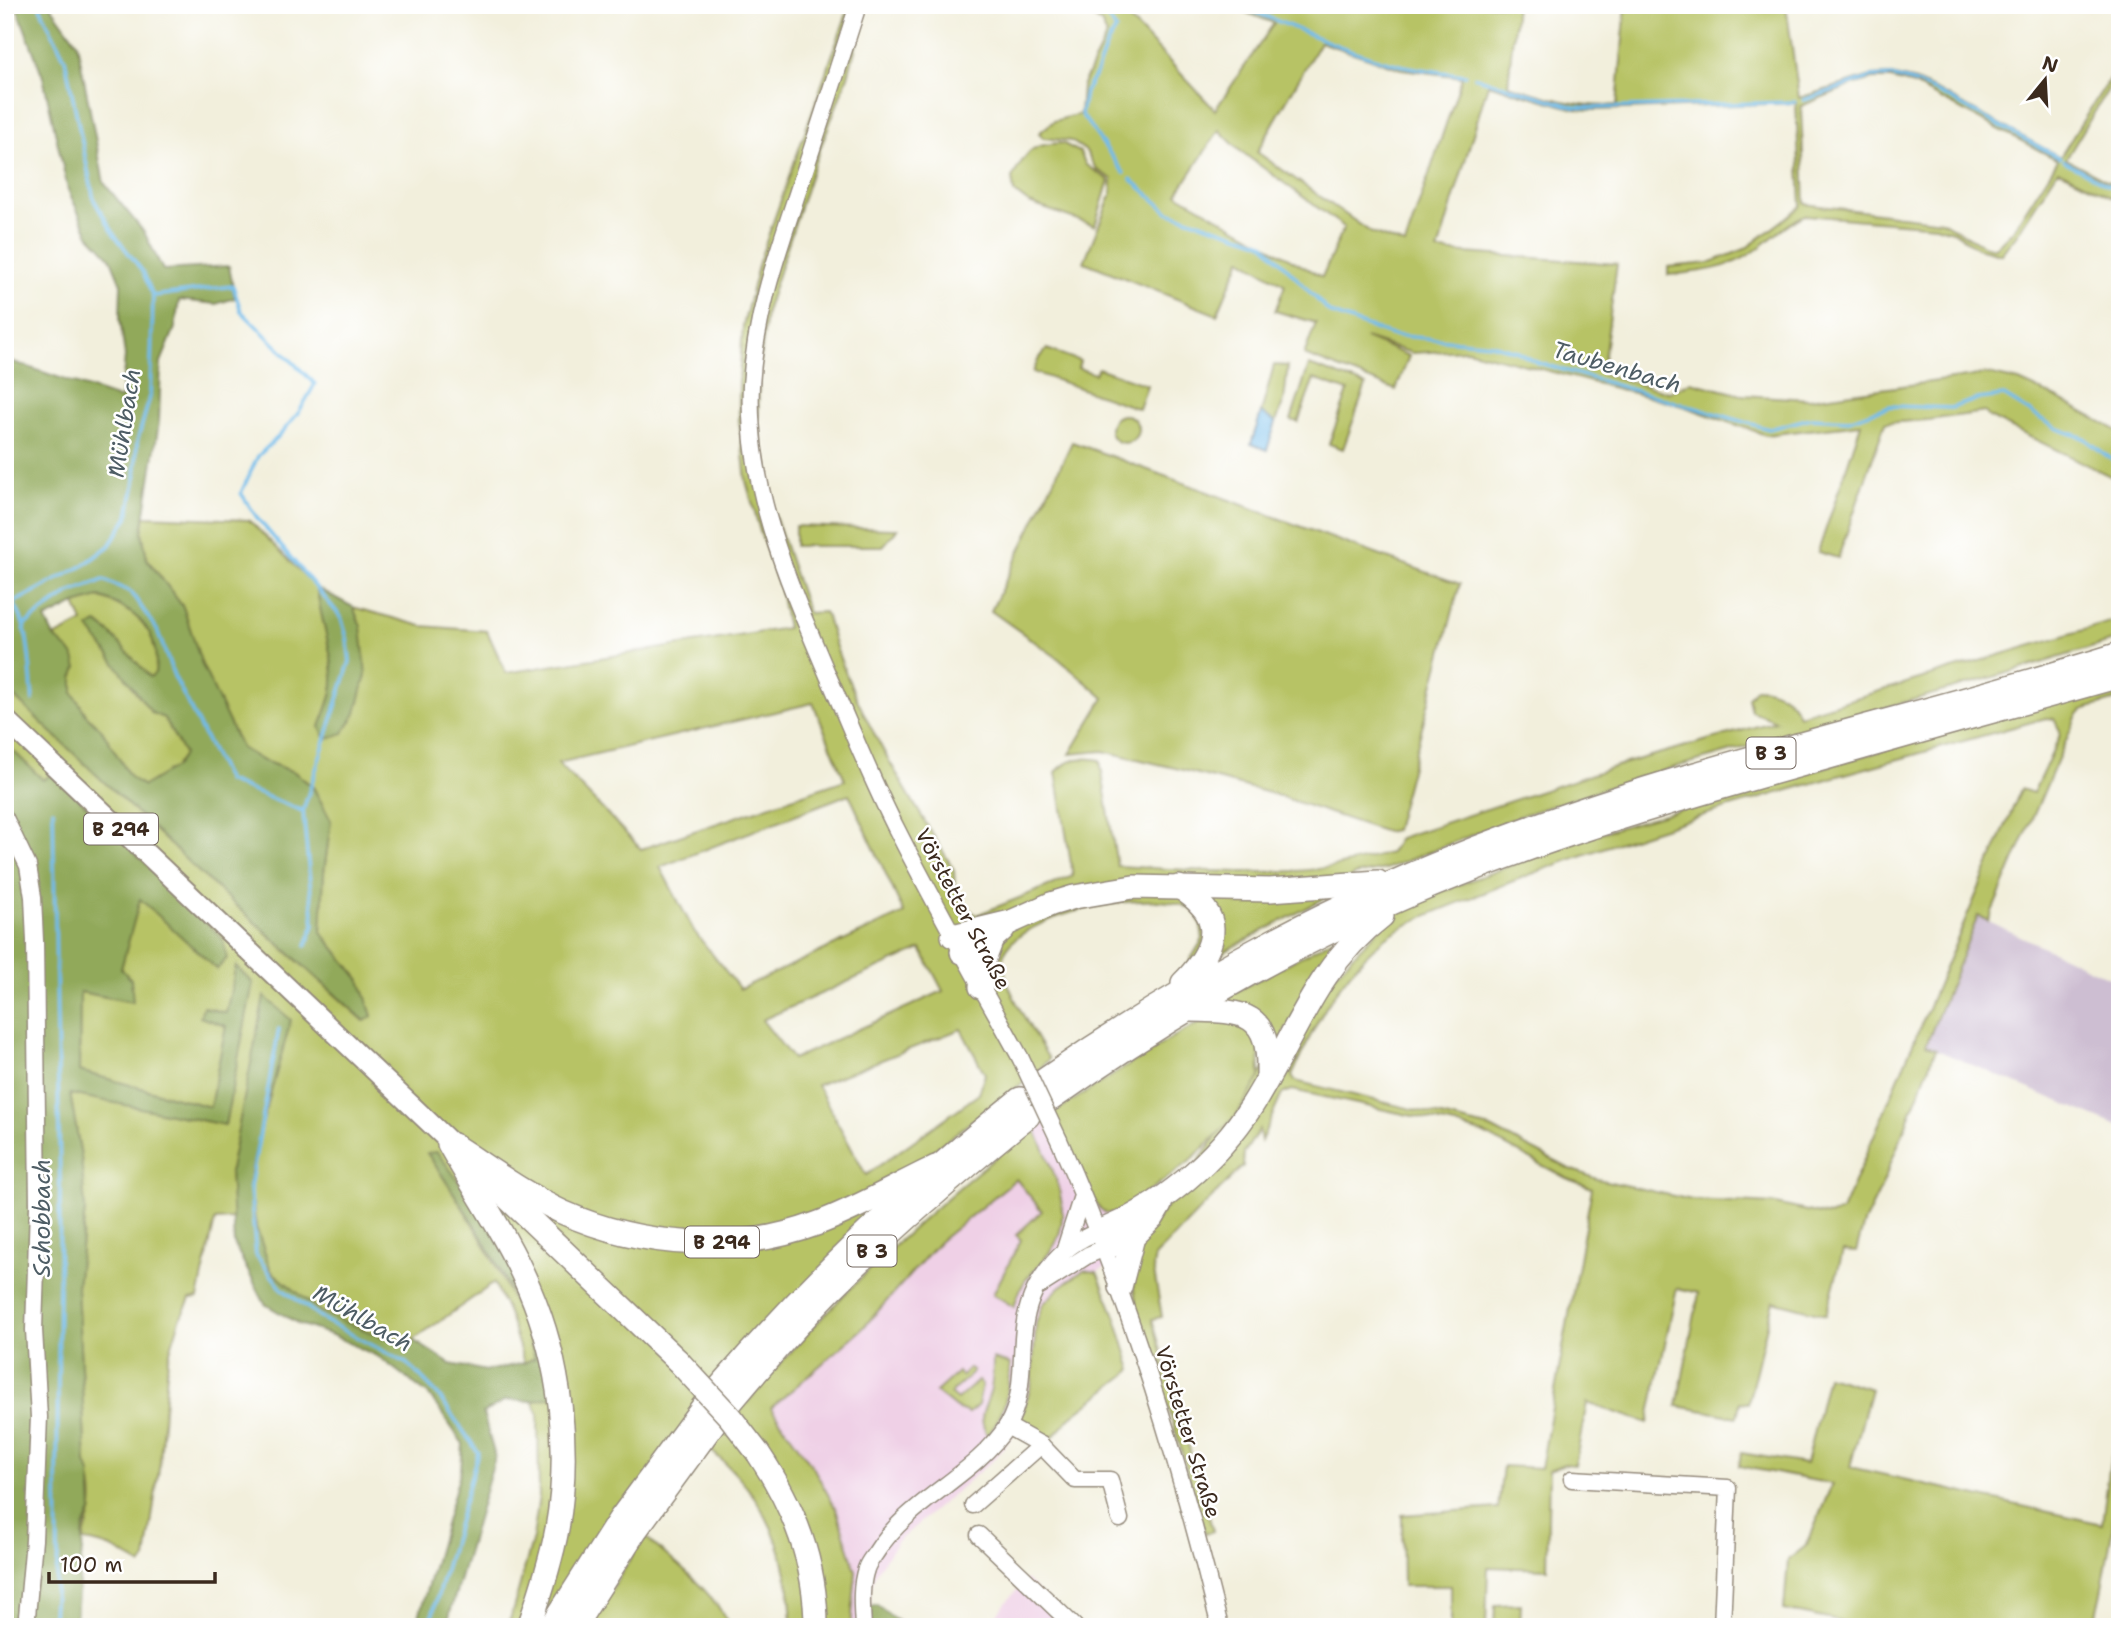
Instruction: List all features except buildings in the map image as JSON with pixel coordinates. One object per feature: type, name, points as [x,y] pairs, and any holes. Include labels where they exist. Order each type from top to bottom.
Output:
[{"type":"highway","name":"B 3","points":[[2120,654],[1615,799],[1510,835],[1401,889],[1270,941],[1168,998],[1047,1090],[1281,957],[1345,924],[1401,889],[1488,863],[1612,820],[2120,676]]},
{"type":"highway","points":[[957,944],[1051,904],[1074,897],[1133,887],[1401,889]]},
{"type":"highway","points":[[1168,998],[1200,964],[1212,938],[1212,924],[1203,906],[1179,887]]},
{"type":"highway","points":[[1101,1240],[1116,1225],[1165,1196],[1219,1147],[1243,1118],[1323,979],[1344,950],[1401,889]]},
{"type":"highway","points":[[981,987],[983,963],[992,939],[1011,922]]},
{"type":"highway","points":[[957,944],[992,939]]},
{"type":"highway","points":[[1189,1010],[1232,1012],[1254,1021],[1265,1037],[1268,1049],[1268,1077]]},
{"type":"highway","name":"B 3","points":[[551,1627],[620,1519],[718,1403],[815,1281],[936,1167],[1024,1107],[718,1403],[573,1627]]},
{"type":"highway","points":[[448,1141],[524,1278],[550,1348],[562,1422],[562,1475],[557,1528],[547,1572],[529,1627]]},
{"type":"highway","name":"B 294","points":[[448,1141],[561,1212],[621,1233],[669,1241],[750,1241],[786,1233],[847,1211],[936,1167]]},
{"type":"highway","name":"B 294","points":[[448,1141],[678,1361],[713,1398],[758,1453],[784,1495],[808,1556],[815,1594],[816,1627]]},
{"type":"highway","points":[[1120,1287],[1133,1237],[1153,1217],[1165,1196]]},
{"type":"highway","points":[[1101,1240],[1133,1237]]},
{"type":"main road","name":"B 294","points":[[5,719],[448,1141]]},
{"type":"street","name":"Vörstetter Straße","points":[[858,5],[764,299],[754,350],[751,387],[752,424],[759,482],[775,539],[808,628],[885,804],[957,944],[1020,1056],[1059,1140],[1120,1287],[1147,1365],[1191,1515],[1220,1627]]},
{"type":"street","points":[[5,818],[27,866],[33,897],[35,941],[38,1206],[34,1330],[39,1417],[34,1540],[26,1627]]},
{"type":"street","points":[[1065,1249],[1082,1196]]},
{"type":"street","points":[[863,1627],[862,1604],[866,1569],[883,1540],[908,1515],[989,1448],[1007,1426],[1017,1405],[1021,1384],[1024,1328],[1028,1309],[1050,1266],[1077,1240],[1101,1240]]},
{"type":"street","points":[[1038,1286],[1088,1255],[1101,1240]]},
{"type":"street","points":[[1007,1426],[1041,1445],[1075,1480],[1110,1480],[1120,1519]]},
{"type":"street","points":[[973,1505],[1041,1445]]},
{"type":"street","points":[[1572,1479],[1728,1488],[1722,1627]]},
{"type":"street","points":[[979,1535],[1075,1627]]},
{"type":"shaded area","points":[[1978,916],[2120,983],[2120,1127],[1925,1045]]},
{"type":"shaded area","points":[[1042,1121],[1123,1210],[1154,1188],[1167,1208],[1134,1252],[1097,1272],[1083,1270],[1034,1338],[1032,1382],[1021,1418],[1025,1421],[994,1459],[897,1542],[876,1572],[871,1589],[869,1627],[851,1627],[856,1571],[771,1408],[862,1329],[939,1242],[1016,1179],[1042,1211],[1016,1235],[1021,1240],[993,1294],[1014,1306],[1024,1283],[1046,1258],[1062,1207],[1057,1182],[1034,1127]]},
{"type":"shaded area","points":[[1026,1579],[1075,1627],[986,1627]]},
{"type":"green space","points":[[16,5],[50,5],[77,43],[104,183],[144,232],[163,270],[229,266],[235,298],[216,304],[179,300],[175,328],[161,362],[159,422],[142,532],[147,559],[183,607],[202,665],[241,748],[261,760],[294,772],[313,787],[331,821],[324,872],[321,932],[360,980],[372,1016],[365,1021],[200,873],[5,688],[5,359],[121,399],[125,356],[120,319],[121,284],[110,257],[89,235],[68,190],[43,77]],"holes":[[[99,597],[113,602],[135,616],[150,634],[156,658],[155,673],[150,677],[110,633],[97,623],[89,628],[152,713],[164,718],[184,754],[175,767],[143,786],[130,777],[102,730],[87,716],[73,693],[73,678],[77,668],[73,654],[54,637],[45,619],[75,604]]]},
{"type":"green space","points":[[850,5],[867,5],[848,76],[813,167],[766,312],[759,378],[758,425],[769,499],[808,613],[824,612],[827,617],[850,683],[881,747],[954,870],[957,897],[977,915],[1073,876],[1056,772],[1076,759],[1100,760],[1117,866],[1250,872],[1318,869],[1390,853],[1399,838],[1629,762],[1776,721],[1751,711],[1748,698],[1756,688],[1782,695],[1799,715],[2120,619],[2120,639],[1637,778],[1520,816],[1386,869],[1354,875],[1342,889],[1181,975],[1203,939],[1195,913],[1175,903],[1150,901],[1088,908],[1031,928],[1012,942],[1003,958],[1003,968],[1020,1009],[1049,1059],[1037,1072],[894,1180],[895,1196],[544,1627],[508,1627],[533,1538],[539,1496],[538,1413],[533,1401],[552,1396],[513,1268],[428,1154],[489,1252],[514,1304],[535,1358],[524,1363],[509,1315],[494,1283],[413,1340],[382,1337],[321,1312],[271,1271],[256,1227],[249,1182],[262,1125],[265,996],[230,1170],[233,1219],[215,1220],[198,1298],[190,1299],[180,1319],[168,1358],[160,1462],[146,1559],[141,1566],[114,1549],[84,1541],[93,1497],[86,1463],[77,1288],[85,1209],[81,1156],[70,1093],[225,1125],[252,984],[226,1013],[203,1007],[226,1026],[210,1107],[79,1071],[80,992],[132,1002],[121,969],[140,898],[217,969],[227,958],[5,743],[5,688],[200,873],[364,1021],[372,1016],[360,980],[321,932],[324,872],[331,821],[313,787],[294,772],[261,760],[241,748],[202,665],[183,607],[147,559],[142,532],[145,516],[249,520],[317,588],[333,680],[330,700],[320,727],[361,627],[353,607],[422,626],[487,631],[506,673],[787,628],[780,589],[746,481],[739,419],[743,326],[759,262]],"holes":[[[813,703],[845,780],[641,849],[558,763]],[[849,794],[904,913],[740,989],[694,931],[660,867]],[[921,949],[943,991],[793,1059],[762,1020]],[[961,1029],[985,1074],[979,1094],[866,1175],[817,1085]]]},
{"type":"green space","points":[[1076,5],[1113,5],[1215,110],[1274,23],[1226,5],[1516,5],[1508,85],[1562,101],[1603,106],[1617,105],[1626,5],[1786,5],[1799,98],[1871,76],[1891,75],[1916,81],[1938,91],[2060,157],[2120,62],[2120,70],[2066,159],[2120,187],[2120,201],[2058,170],[2001,254],[1977,248],[1955,232],[1936,226],[1805,215],[1742,259],[1711,269],[1668,275],[1668,267],[1709,263],[1745,249],[1799,208],[1796,103],[1575,109],[1488,84],[1438,251],[1617,264],[1602,374],[1669,392],[1691,382],[1742,395],[1809,399],[1988,374],[2019,381],[2120,432],[2120,481],[1989,417],[1985,412],[1885,423],[1838,558],[1818,552],[1861,424],[1766,435],[1677,404],[1467,350],[1412,353],[1365,338],[1409,356],[1396,390],[1304,355],[1316,323],[1275,311],[1285,285],[1241,259],[1217,315],[1084,262],[1111,195],[1112,179],[1096,169],[1086,151],[1071,141],[1043,138],[1039,133],[1054,121],[1080,114],[1082,86],[1107,35],[1101,23]],"holes":[[[1320,42],[1402,69],[1462,77],[1405,245],[1372,233],[1257,152]],[[1873,79],[1891,79],[1914,85],[2058,160],[2013,230],[1995,248],[1983,245],[1942,221],[1805,204],[1801,106]],[[1219,130],[1239,150],[1344,227],[1322,277],[1177,194]]]},
{"type":"green space","points":[[1062,143],[1080,152],[1086,165],[1109,180],[1095,226],[1029,203],[1014,192],[1012,178],[1026,155],[1036,147]]},
{"type":"green space","points":[[1047,349],[1080,361],[1078,368],[1095,374],[1098,368],[1147,385],[1139,409],[1033,372]]},
{"type":"green space","points":[[1274,365],[1288,366],[1284,401],[1276,422],[1261,413]]},
{"type":"green space","points":[[1309,365],[1366,385],[1343,449],[1329,444],[1348,391],[1314,379],[1298,422],[1291,420]]},
{"type":"green space","points":[[1124,415],[1134,419],[1138,429],[1134,439],[1124,443],[1114,439],[1110,429],[1114,419]]},
{"type":"green space","points":[[1072,442],[1460,584],[1395,830],[1386,832],[1273,794],[1103,751],[1070,754],[1104,698],[1059,659],[991,611]]},
{"type":"green space","points":[[795,526],[898,529],[883,546],[795,546]]},
{"type":"green space","points":[[317,588],[353,607],[361,627],[366,675],[356,713],[343,733],[326,739],[320,727],[331,696],[333,680]]},
{"type":"green space","points":[[98,597],[124,608],[143,624],[150,634],[156,658],[155,673],[149,678],[98,623],[132,687],[152,713],[164,718],[184,754],[175,767],[142,787],[130,777],[102,730],[87,716],[73,693],[73,678],[77,668],[54,637],[83,622],[75,604]]},
{"type":"green space","points":[[2120,681],[2120,699],[2082,710],[2077,715],[1988,921],[1978,916],[1926,1045],[1936,1049],[1880,1190],[1864,1223],[1856,1252],[1843,1251],[1826,1315],[1773,1301],[1748,1403],[1740,1402],[1737,1417],[1677,1406],[1699,1293],[1677,1288],[1648,1423],[1587,1403],[1575,1465],[1564,1464],[1549,1470],[1547,1569],[1488,1567],[1486,1627],[1451,1627],[1451,1586],[1403,1586],[1402,1515],[1498,1508],[1503,1466],[1541,1468],[1592,1188],[1566,1178],[1484,1134],[1455,1125],[1292,1090],[1282,1094],[1261,1141],[1259,1130],[1244,1153],[1243,1166],[1155,1256],[1153,1266],[1162,1317],[1152,1319],[1213,1531],[1205,1534],[1140,1319],[1133,1286],[1134,1252],[1323,987],[1390,917],[1416,901],[1583,838]],"holes":[[[2046,718],[2054,719],[2060,731],[2059,738],[2033,793],[2021,789],[1842,1211],[1829,1216],[1776,1204],[1692,1200],[1597,1179],[1568,1168],[1491,1128],[1295,1081],[1292,1076],[1317,1022],[1349,974],[1388,936],[1415,921],[1559,864],[1696,817]]]},
{"type":"green space","points":[[5,743],[43,780],[53,773],[222,938],[227,958],[217,969],[140,899],[121,969],[131,979],[133,1002],[80,992],[79,1071],[210,1107],[226,1026],[200,1017],[203,1007],[226,1013],[236,966],[253,983],[225,1125],[70,1094],[81,1156],[85,1209],[77,1288],[86,1463],[90,1473],[92,1510],[84,1528],[75,1627],[5,1627]]},
{"type":"green space","points":[[1341,935],[1280,1039],[1275,1039],[1222,999]]},
{"type":"green space","points":[[264,996],[291,1020],[249,1182],[256,1227],[271,1271],[321,1312],[382,1337],[413,1340],[450,1364],[487,1371],[535,1358],[527,1330],[504,1277],[475,1226],[427,1153],[437,1152],[509,1260],[538,1332],[553,1396],[533,1401],[506,1400],[483,1413],[495,1457],[446,1627],[416,1627],[461,1469],[463,1444],[429,1395],[379,1357],[332,1335],[299,1324],[265,1304],[234,1244],[230,1170]]},
{"type":"green space","points":[[1223,1015],[1259,1033],[1260,1077],[1236,1116],[1189,1162],[1123,1210],[1107,1214],[1098,1207],[1053,1113],[1173,1037],[1206,1019]]},
{"type":"green space","points":[[1034,1127],[1057,1183],[1061,1198],[1061,1228],[1053,1248],[1023,1284],[1014,1307],[993,1294],[1021,1240],[1016,1235],[1042,1211],[1016,1179],[939,1242],[862,1329],[771,1408],[813,1467],[836,1509],[856,1571],[851,1627],[792,1627],[786,1575],[772,1528],[747,1487],[710,1450],[764,1382],[852,1286],[947,1198]]},
{"type":"green space","points":[[1084,1270],[1097,1272],[1116,1318],[1132,1370],[1071,1417],[1050,1440],[1021,1418],[1032,1382],[1036,1323],[1043,1304],[1060,1287]]},
{"type":"green space","points":[[993,1359],[1010,1364],[1005,1402],[988,1436],[982,1417],[992,1385]]},
{"type":"green space","points":[[969,1368],[973,1372],[950,1394],[957,1400],[978,1381],[982,1385],[978,1405],[969,1413],[956,1408],[936,1392],[958,1372],[961,1376]]},
{"type":"green space","points":[[1827,1376],[1871,1389],[1850,1467],[2102,1524],[2110,1463],[2120,1426],[2112,1527],[2093,1627],[1867,1627],[1784,1610],[1788,1560],[1807,1545],[1832,1484],[1739,1466],[1741,1453],[1806,1464]]},
{"type":"green space","points":[[645,1536],[703,1589],[723,1613],[730,1627],[588,1627]]},
{"type":"green space","points":[[1521,1604],[1520,1627],[1494,1627],[1495,1605]]},
{"type":"green space","points":[[877,1605],[905,1627],[869,1627],[869,1607]]},
{"type":"water","points":[[1261,413],[1276,422],[1267,450],[1251,444]]},
{"type":"waterway","name":"Mühlbach","points":[[15,602],[84,565],[109,546],[128,517],[135,482],[137,442],[150,397],[153,296],[143,272],[114,234],[94,200],[65,59],[39,5]]},
{"type":"waterway","name":"Taubenbach","points":[[1083,5],[1105,15],[1116,29],[1085,92],[1081,114],[1124,173]]},
{"type":"waterway","points":[[1237,5],[1379,60],[1465,75]]},
{"type":"waterway","points":[[1804,100],[1872,77],[1891,76],[1939,93],[2060,158]]},
{"type":"waterway","points":[[1475,77],[1574,107],[1795,102]]},
{"type":"waterway","points":[[2064,161],[2120,191]]},
{"type":"waterway","name":"Taubenbach","points":[[1131,179],[1168,212],[1263,243],[1330,313],[1391,335],[1491,344],[1516,351],[1536,362],[1769,429],[1811,418],[1849,420],[1890,406],[1951,408],[1978,399],[2004,396],[2056,428],[2084,438],[2120,466]]},
{"type":"waterway","points":[[153,296],[233,286],[241,311],[315,384],[299,412],[258,456],[241,493],[258,519],[341,617],[347,638],[350,661],[303,811]]},
{"type":"waterway","name":"Mühlbach","points":[[24,625],[69,593],[104,580],[131,592],[157,630],[174,676],[227,781],[303,811],[314,925],[306,946]]},
{"type":"waterway","name":"Schobbach","points":[[5,593],[14,603],[25,629],[33,701]]},
{"type":"waterway","name":"Schobbach","points":[[52,1627],[58,1556],[60,1184],[53,810]]},
{"type":"waterway","name":"Mühlbach","points":[[279,1029],[250,1187],[256,1255],[282,1289],[326,1321],[408,1364],[438,1395],[478,1452],[429,1627]]}]
